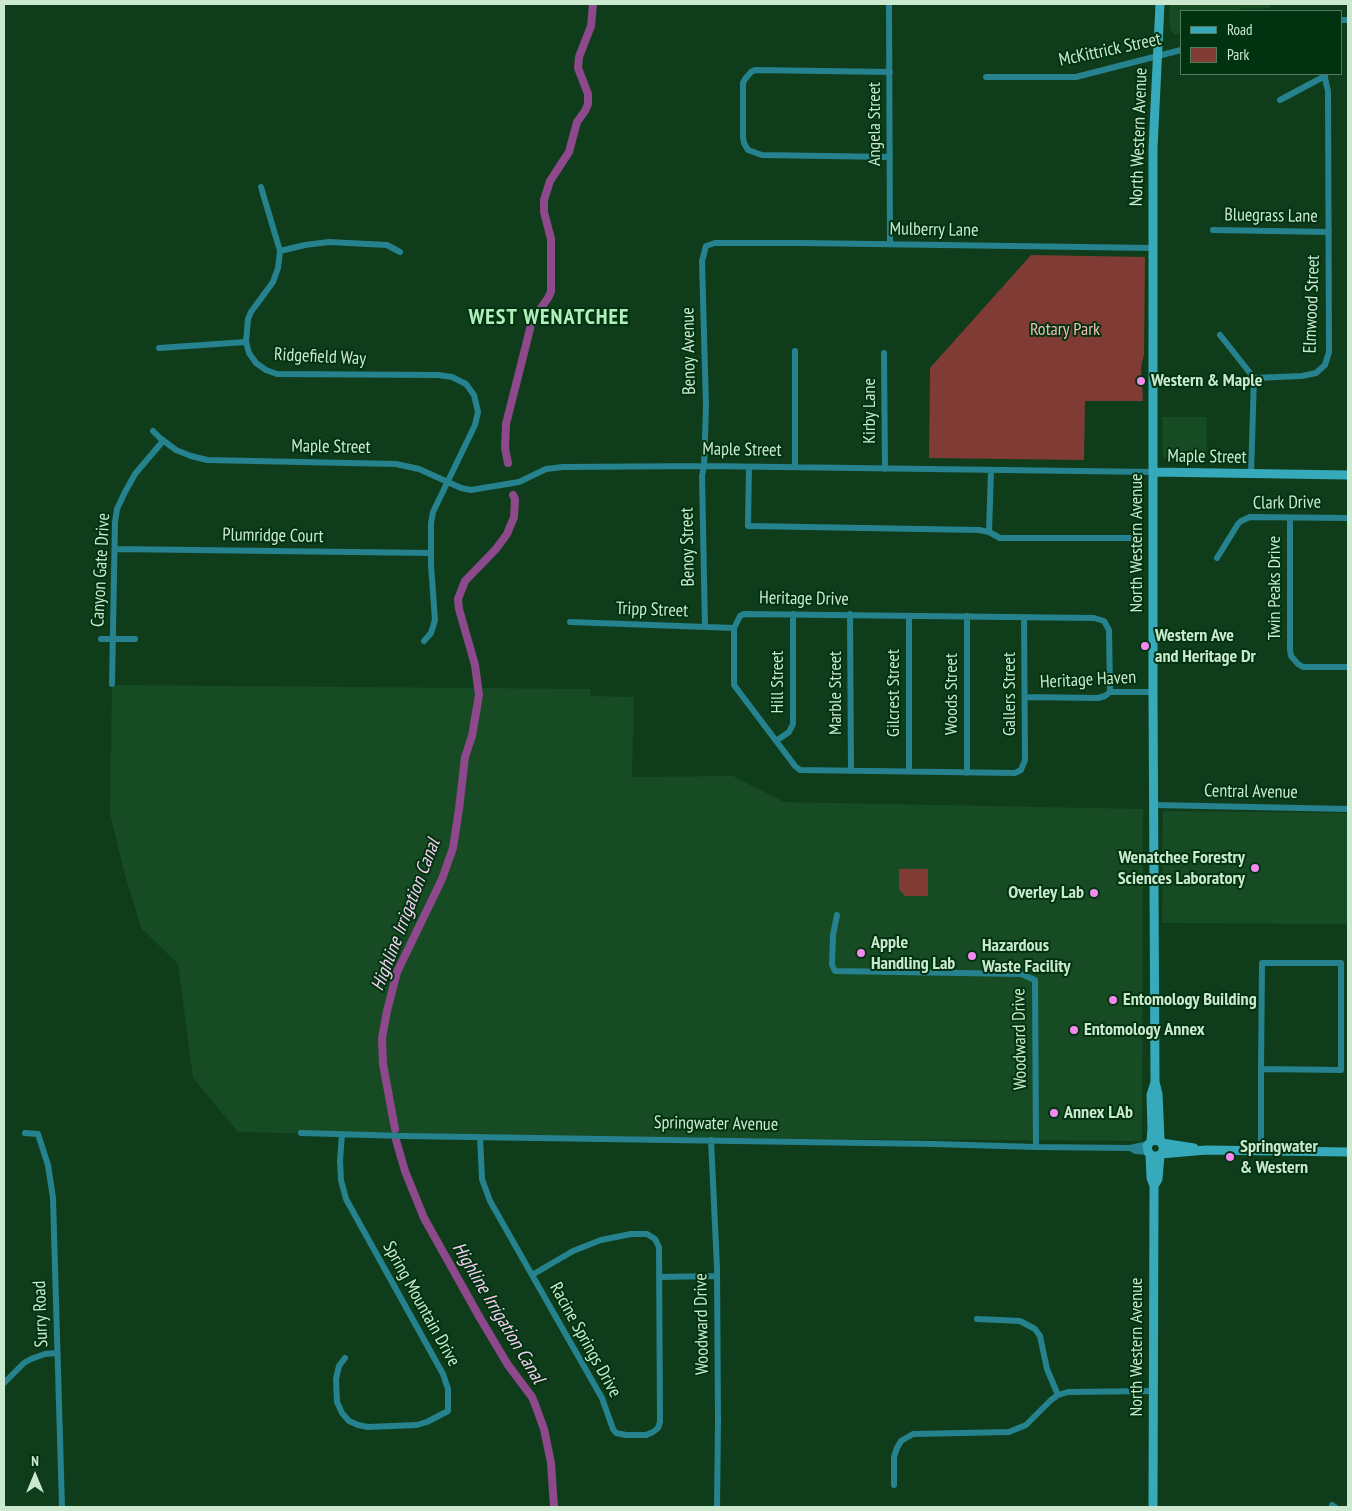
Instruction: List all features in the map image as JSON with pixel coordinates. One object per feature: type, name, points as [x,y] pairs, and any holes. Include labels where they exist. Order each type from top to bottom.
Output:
[{"type":"main road","name":"North Western Avenue","points":[[1154,1186],[1158,1179],[1160,1155],[1164,1149],[1161,1142],[1158,1094],[1155,1082],[1153,692],[1153,123],[1160,4]]},
{"type":"main road","name":"Maple Street","points":[[1153,472],[1348,475]]},
{"type":"main road","name":"North Western Avenue","points":[[1153,1507],[1154,1186],[1151,1178],[1149,1148],[1152,1128],[1151,1094],[1155,1082]]},
{"type":"main road","points":[[1206,1150],[1156,1140],[1149,1148],[1155,1156],[1206,1150],[1348,1152]]},
{"type":"street","name":"Angela Street","points":[[889,4],[890,244]]},
{"type":"street","name":"McKittrick Street","points":[[986,77],[1076,77],[1180,50]]},
{"type":"street","points":[[890,72],[755,70],[744,79],[743,83],[743,137],[748,150],[762,155],[890,157]]},
{"type":"street","points":[[1280,100],[1325,75]]},
{"type":"street","name":"Elmwood Street","points":[[1254,378],[1302,376],[1316,373],[1325,364],[1329,352],[1328,91],[1325,75]]},
{"type":"street","points":[[159,348],[246,342],[246,330],[251,312],[274,282],[280,251],[261,187]]},
{"type":"street","name":"Bluegrass Lane","points":[[1213,230],[1329,232]]},
{"type":"street","points":[[280,251],[329,242],[387,245],[400,252]]},
{"type":"street","name":"Mulberry Lane","points":[[715,243],[1153,248]]},
{"type":"street","name":"Benoy Avenue","points":[[704,466],[706,407],[702,261],[706,246],[715,243]]},
{"type":"street","points":[[1220,335],[1254,378],[1251,474]]},
{"type":"street","name":"Ridgefield Way","points":[[246,342],[249,353],[256,363],[266,370],[277,374],[438,375],[452,377],[466,384],[474,395],[478,412],[476,425],[433,512],[430,553],[435,620],[431,633],[424,641]]},
{"type":"street","points":[[795,351],[795,467]]},
{"type":"street","name":"Kirby Lane","points":[[884,353],[885,468]]},
{"type":"street","name":"Maple Street","points":[[154,431],[163,441],[176,450],[207,460],[396,464],[419,468],[470,490],[518,482],[546,469],[563,467],[704,466],[1153,472]]},
{"type":"street","name":"Canyon Gate Drive","points":[[112,684],[115,522],[120,500],[135,474],[163,441]]},
{"type":"street","name":"Benoy Street","points":[[704,466],[702,476],[705,627]]},
{"type":"street","points":[[749,467],[748,526],[971,530],[989,532],[1000,538],[1139,538]]},
{"type":"street","points":[[989,532],[991,470]]},
{"type":"street","name":"Clark Drive","points":[[1217,558],[1238,524],[1250,517],[1348,518]]},
{"type":"street","name":"Twin Peaks Drive","points":[[1290,518],[1291,656],[1303,667],[1348,667]]},
{"type":"street","name":"Plumridge Court","points":[[114,549],[430,553]]},
{"type":"street","name":"Heritage Drive","points":[[734,628],[740,616],[744,614],[1094,618],[1104,621],[1110,630],[1110,692]]},
{"type":"street","name":"Hill Street","points":[[776,741],[789,732],[793,724],[793,614]]},
{"type":"street","name":"Marble Street","points":[[850,614],[851,771]]},
{"type":"street","name":"Gilcrest Street","points":[[909,616],[909,771]]},
{"type":"street","name":"Woods Street","points":[[967,616],[967,773]]},
{"type":"street","name":"Gallers Street","points":[[967,773],[1011,773],[1021,770],[1025,760],[1024,617]]},
{"type":"street","name":"Tripp Street","points":[[570,622],[734,628]]},
{"type":"street","points":[[734,628],[734,685],[800,770],[967,773]]},
{"type":"street","points":[[101,639],[135,639]]},
{"type":"street","name":"Heritage Haven","points":[[1024,697],[1098,698],[1110,692],[1153,692]]},
{"type":"street","name":"Central Avenue","points":[[1154,805],[1348,809]]},
{"type":"street","name":"Woodward Drive","points":[[837,915],[833,935],[832,965],[835,971],[1021,974],[1035,980],[1036,1147]]},
{"type":"street","points":[[1261,1069],[1341,1070],[1341,963],[1262,963],[1261,1069],[1261,1151]]},
{"type":"street","name":"Surry Road","points":[[26,1133],[38,1134],[48,1165],[52,1198],[62,1507]]},
{"type":"street","name":"Springwater Avenue","points":[[301,1133],[1149,1148]]},
{"type":"street","name":"Spring Mountain Drive","points":[[342,1134],[341,1180],[346,1199],[443,1374],[448,1389],[448,1411],[417,1425],[368,1427],[349,1421],[342,1413],[337,1402],[336,1379],[339,1366],[345,1358]]},
{"type":"street","name":"Racine Springs Drive","points":[[480,1137],[480,1164],[486,1192],[532,1275],[602,1398],[613,1429],[616,1433],[626,1435],[646,1435],[658,1428],[660,1422],[659,1277],[658,1247],[655,1240],[647,1234],[631,1234],[601,1240],[582,1247],[532,1275]]},
{"type":"street","name":"Woodward Drive","points":[[711,1140],[717,1276],[717,1507]]},
{"type":"street","points":[[659,1277],[717,1276]]},
{"type":"street","points":[[978,1320],[1020,1321],[1035,1329],[1040,1336],[1046,1369],[1058,1395]]},
{"type":"street","points":[[4,1383],[24,1363],[31,1359],[45,1354],[57,1353]]},
{"type":"street","points":[[894,1485],[894,1457],[897,1448],[906,1438],[913,1434],[1009,1432],[1026,1425],[1058,1395],[1078,1391],[1153,1391]]},
{"type":"shaded area","points":[[1169,4],[1270,4],[1270,8],[1180,10],[1180,32],[1175,35],[1170,29]]},
{"type":"shaded area","points":[[1162,417],[1207,417],[1206,462],[1169,462],[1163,456]]},
{"type":"shaded area","points":[[112,685],[590,689],[590,696],[634,697],[632,777],[733,776],[784,802],[1143,809],[1142,1141],[403,1136],[238,1132],[193,1078],[178,964],[141,928],[124,872],[110,814]]},
{"type":"shaded area","name":"Wenatchee Forestry Sciences Laboratory","points":[[1163,811],[1348,813],[1348,924],[1162,923]]},
{"type":"green space","name":"Rotary Park","points":[[1031,255],[1145,257],[1144,354],[1141,367],[1143,401],[1085,401],[1084,460],[929,458],[930,368]]},
{"type":"green space","points":[[899,869],[928,869],[928,896],[905,896],[899,889]]},
{"type":"waterway","name":"Highline Irrigation Canal","points":[[508,463],[505,448],[506,424],[531,322],[551,292],[551,239],[544,212],[544,200],[550,181],[569,152],[577,122],[588,104],[588,94],[578,68],[579,57],[591,26],[593,4]]},
{"type":"waterway","name":"Highline Irrigation Canal","points":[[395,1129],[383,1064],[382,1038],[387,1011],[397,972],[442,879],[453,848],[465,757],[472,736],[479,695],[475,665],[459,609],[458,599],[465,581],[496,549],[507,534],[514,517],[515,499],[513,495]]},
{"type":"waterway","name":"Highline Irrigation Canal","points":[[396,1140],[405,1171],[424,1218],[508,1365],[532,1397],[544,1429],[551,1463],[554,1507]]},
{"type":"place","name":"Western & Maple","points":[[1141,381]]},
{"type":"place","name":"Western Ave and Heritage Dr","points":[[1145,646]]},
{"type":"place","name":"Wenatchee Forestry Sciences Laboratory","points":[[1255,868]]},
{"type":"place","name":"Overley Lab","points":[[1094,893]]},
{"type":"place","name":"Apple Handling Lab","points":[[861,953]]},
{"type":"place","name":"Hazardous Waste Facility","points":[[972,956]]},
{"type":"place","name":"Entomology Building","points":[[1113,1000]]},
{"type":"place","name":"Entomology Annex","points":[[1074,1030]]},
{"type":"place","name":"Annex LAb","points":[[1054,1113]]},
{"type":"place","name":"Springwater & Western","points":[[1230,1157]]},
{"type":"district","name":"WEST WENATCHEE","points":[[549,318]]}]
